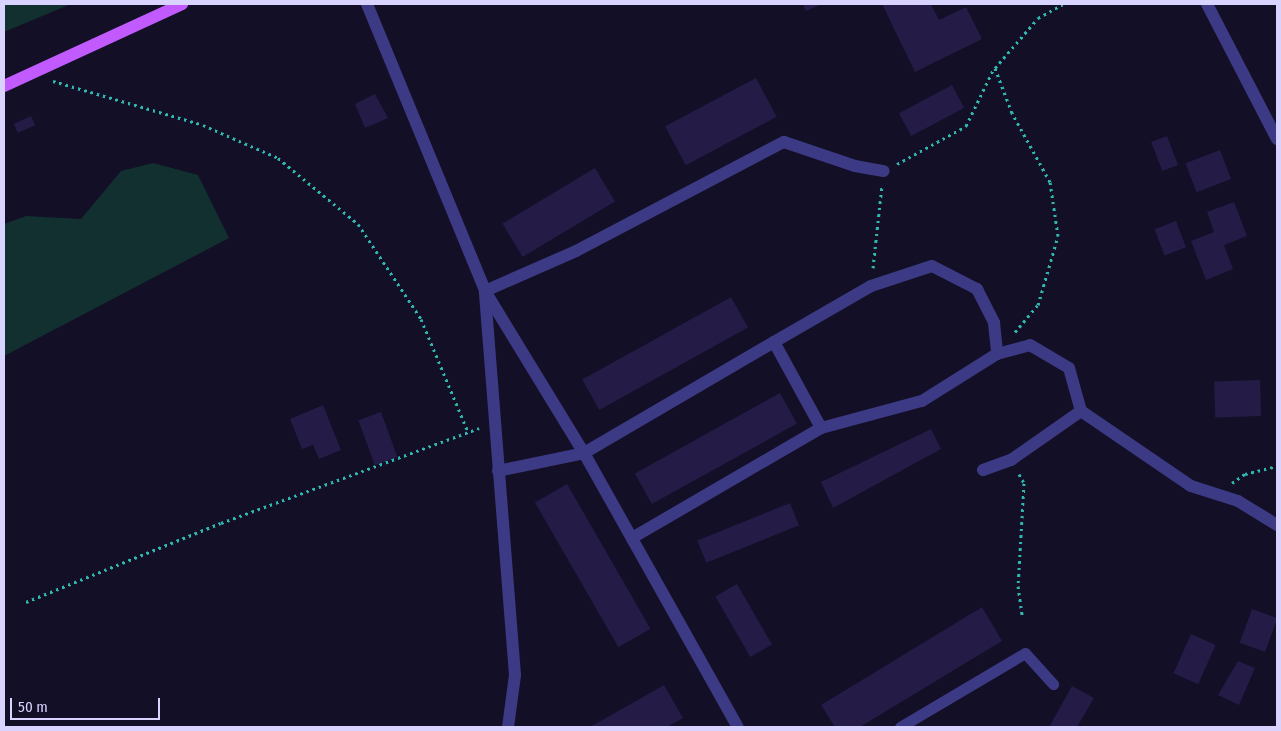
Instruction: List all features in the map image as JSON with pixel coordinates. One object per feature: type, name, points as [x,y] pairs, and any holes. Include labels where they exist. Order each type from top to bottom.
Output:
[{"type":"main road","points":[[4,86],[182,4]]},
{"type":"street","points":[[367,4],[485,291],[584,453],[738,727]]},
{"type":"street","points":[[1207,4],[1277,139]]},
{"type":"street","points":[[485,291],[576,251],[784,142],[855,166],[884,171]]},
{"type":"street","points":[[498,471],[584,453],[871,286],[932,266],[977,289],[994,323],[997,354]]},
{"type":"street","points":[[485,291],[515,675],[508,727]]},
{"type":"street","points":[[774,342],[821,428]]},
{"type":"street","points":[[632,538],[821,428],[922,402],[997,354],[1030,345],[1069,368],[1081,411],[1191,486],[1238,501],[1277,525]]},
{"type":"street","points":[[983,470],[1011,460],[1081,411]]},
{"type":"lane","points":[[900,727],[1025,653],[1053,684]]},
{"type":"path","points":[[871,286],[884,171],[966,126],[994,68],[1038,18],[1063,4]]},
{"type":"path","points":[[994,68],[1012,113],[1050,182],[1058,236],[1038,305],[997,354]]},
{"type":"path","points":[[29,74],[203,125],[278,158],[358,224],[421,318],[468,432]]},
{"type":"path","points":[[26,602],[222,523],[496,421]]},
{"type":"path","points":[[1011,460],[1024,483],[1018,586],[1022,615]]},
{"type":"path","points":[[1216,494],[1245,474],[1277,466]]},
{"type":"green space","points":[[4,4],[71,4],[4,32]]},
{"type":"green space","points":[[153,163],[198,175],[229,238],[4,356],[4,224],[26,216],[81,219],[121,171]]},
{"type":"building","points":[[803,4],[822,4],[806,11]]},
{"type":"building","points":[[882,4],[931,4],[939,20],[966,7],[982,39],[915,72]]},
{"type":"building","points":[[756,78],[777,117],[686,165],[665,126]]},
{"type":"building","points":[[952,85],[964,108],[911,136],[899,113]]},
{"type":"building","points":[[375,94],[388,118],[365,128],[355,104]]},
{"type":"building","points":[[31,116],[35,125],[18,133],[14,124]]},
{"type":"building","points":[[1167,136],[1178,165],[1162,171],[1151,142]]},
{"type":"building","points":[[1220,150],[1231,179],[1197,192],[1185,163]]},
{"type":"building","points":[[595,168],[615,201],[523,257],[502,224]]},
{"type":"building","points":[[1234,202],[1247,236],[1224,245],[1233,269],[1206,280],[1191,241],[1214,232],[1207,212]]},
{"type":"building","points":[[1176,221],[1186,247],[1165,255],[1155,229]]},
{"type":"building","points":[[731,297],[748,328],[599,410],[582,379]]},
{"type":"building","points":[[1260,380],[1261,416],[1215,418],[1214,382]]},
{"type":"building","points":[[780,393],[797,424],[652,504],[635,473]]},
{"type":"building","points":[[323,405],[341,450],[319,459],[313,445],[302,449],[290,419]]},
{"type":"building","points":[[381,412],[397,457],[375,465],[358,420]]},
{"type":"building","points":[[931,429],[941,449],[833,508],[821,482]]},
{"type":"building","points":[[567,484],[650,629],[618,647],[535,503]]},
{"type":"building","points":[[790,503],[799,525],[706,563],[697,540]]},
{"type":"building","points":[[737,584],[772,645],[750,657],[715,596]]},
{"type":"building","points":[[982,607],[1002,641],[860,727],[835,727],[821,705]]},
{"type":"building","points":[[1252,609],[1277,618],[1265,652],[1240,643]]},
{"type":"building","points":[[1191,634],[1216,645],[1198,684],[1174,673]]},
{"type":"building","points":[[1238,661],[1255,668],[1239,705],[1218,695]]},
{"type":"building","points":[[664,685],[683,718],[667,727],[590,727]]},
{"type":"building","points":[[1072,686],[1094,698],[1077,727],[1049,727]]}]
